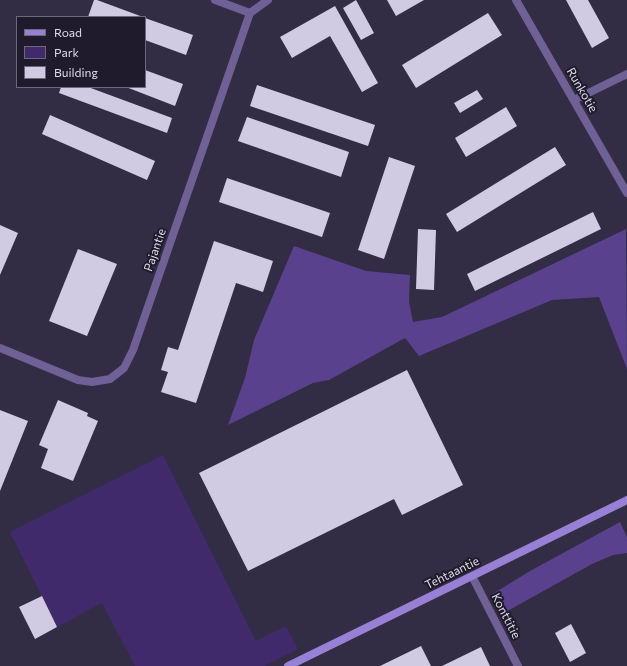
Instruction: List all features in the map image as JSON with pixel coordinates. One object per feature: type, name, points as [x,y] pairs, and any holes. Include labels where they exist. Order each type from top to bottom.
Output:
[{"type":"street","points":[[215,0],[250,13],[268,0]]},
{"type":"street","name":"Runkotie","points":[[516,0],[627,193]]},
{"type":"street","name":"Pajantie","points":[[0,348],[78,380],[92,382],[110,379],[124,368],[133,350],[250,13]]},
{"type":"street","points":[[574,100],[627,74]]},
{"type":"street","name":"Tehtaantie","points":[[288,666],[627,500]]},
{"type":"street","name":"Konttitie","points":[[472,576],[518,666]]},
{"type":"shaded area","points":[[0,0],[627,0],[627,666],[0,666]]},
{"type":"shaded area","points":[[626,229],[627,369],[599,297],[552,300],[419,356],[405,338],[329,380],[313,383],[228,425],[245,378],[254,340],[294,246],[366,271],[410,275],[409,302],[413,322],[442,317]]},
{"type":"shaded area","points":[[620,522],[627,537],[627,553],[613,555],[592,564],[502,614],[491,595],[530,571]]},
{"type":"green space","points":[[163,455],[256,641],[286,626],[298,649],[264,666],[135,666],[102,603],[57,627],[10,532]]},
{"type":"building","points":[[94,0],[97,0],[140,16],[88,16]]},
{"type":"building","points":[[356,0],[374,33],[361,40],[343,8]]},
{"type":"building","points":[[387,0],[424,0],[396,16]]},
{"type":"building","points":[[566,0],[588,0],[609,38],[592,48]]},
{"type":"building","points":[[335,6],[378,83],[362,92],[330,36],[292,58],[280,37]]},
{"type":"building","points":[[488,13],[502,35],[416,88],[402,65]]},
{"type":"building","points":[[146,18],[193,35],[186,55],[146,40]]},
{"type":"building","points":[[146,70],[183,84],[175,106],[129,88],[146,88]]},
{"type":"building","points":[[257,85],[375,125],[368,146],[250,106]]},
{"type":"building","points":[[61,88],[91,88],[172,118],[167,133],[59,93]]},
{"type":"building","points":[[477,90],[483,99],[460,113],[454,103]]},
{"type":"building","points":[[506,107],[517,126],[466,157],[455,138]]},
{"type":"building","points":[[50,115],[155,161],[147,180],[42,134]]},
{"type":"building","points":[[247,117],[349,152],[341,177],[238,141]]},
{"type":"building","points":[[555,147],[566,165],[457,232],[446,214]]},
{"type":"building","points":[[389,157],[415,166],[384,259],[358,250]]},
{"type":"building","points":[[227,178],[330,213],[322,237],[219,202]]},
{"type":"building","points":[[593,212],[601,229],[475,291],[467,274]]},
{"type":"building","points":[[0,225],[18,233],[0,275]]},
{"type":"building","points":[[418,229],[436,230],[434,290],[416,289]]},
{"type":"building","points":[[214,241],[273,261],[263,292],[236,283],[196,403],[161,392],[168,372],[161,370],[168,347],[178,350]]},
{"type":"building","points":[[78,249],[117,264],[87,336],[49,321]]},
{"type":"building","points":[[407,370],[463,485],[402,515],[394,499],[248,571],[199,473]]},
{"type":"building","points":[[58,400],[88,413],[87,416],[98,421],[73,481],[41,468],[48,449],[39,445]]},
{"type":"building","points":[[0,410],[28,421],[0,491]]},
{"type":"building","points":[[42,596],[57,627],[35,639],[19,607]]},
{"type":"building","points":[[571,624],[586,653],[570,662],[555,633]]},
{"type":"building","points":[[421,646],[431,666],[380,666]]},
{"type":"building","points":[[481,647],[490,666],[442,666]]}]
